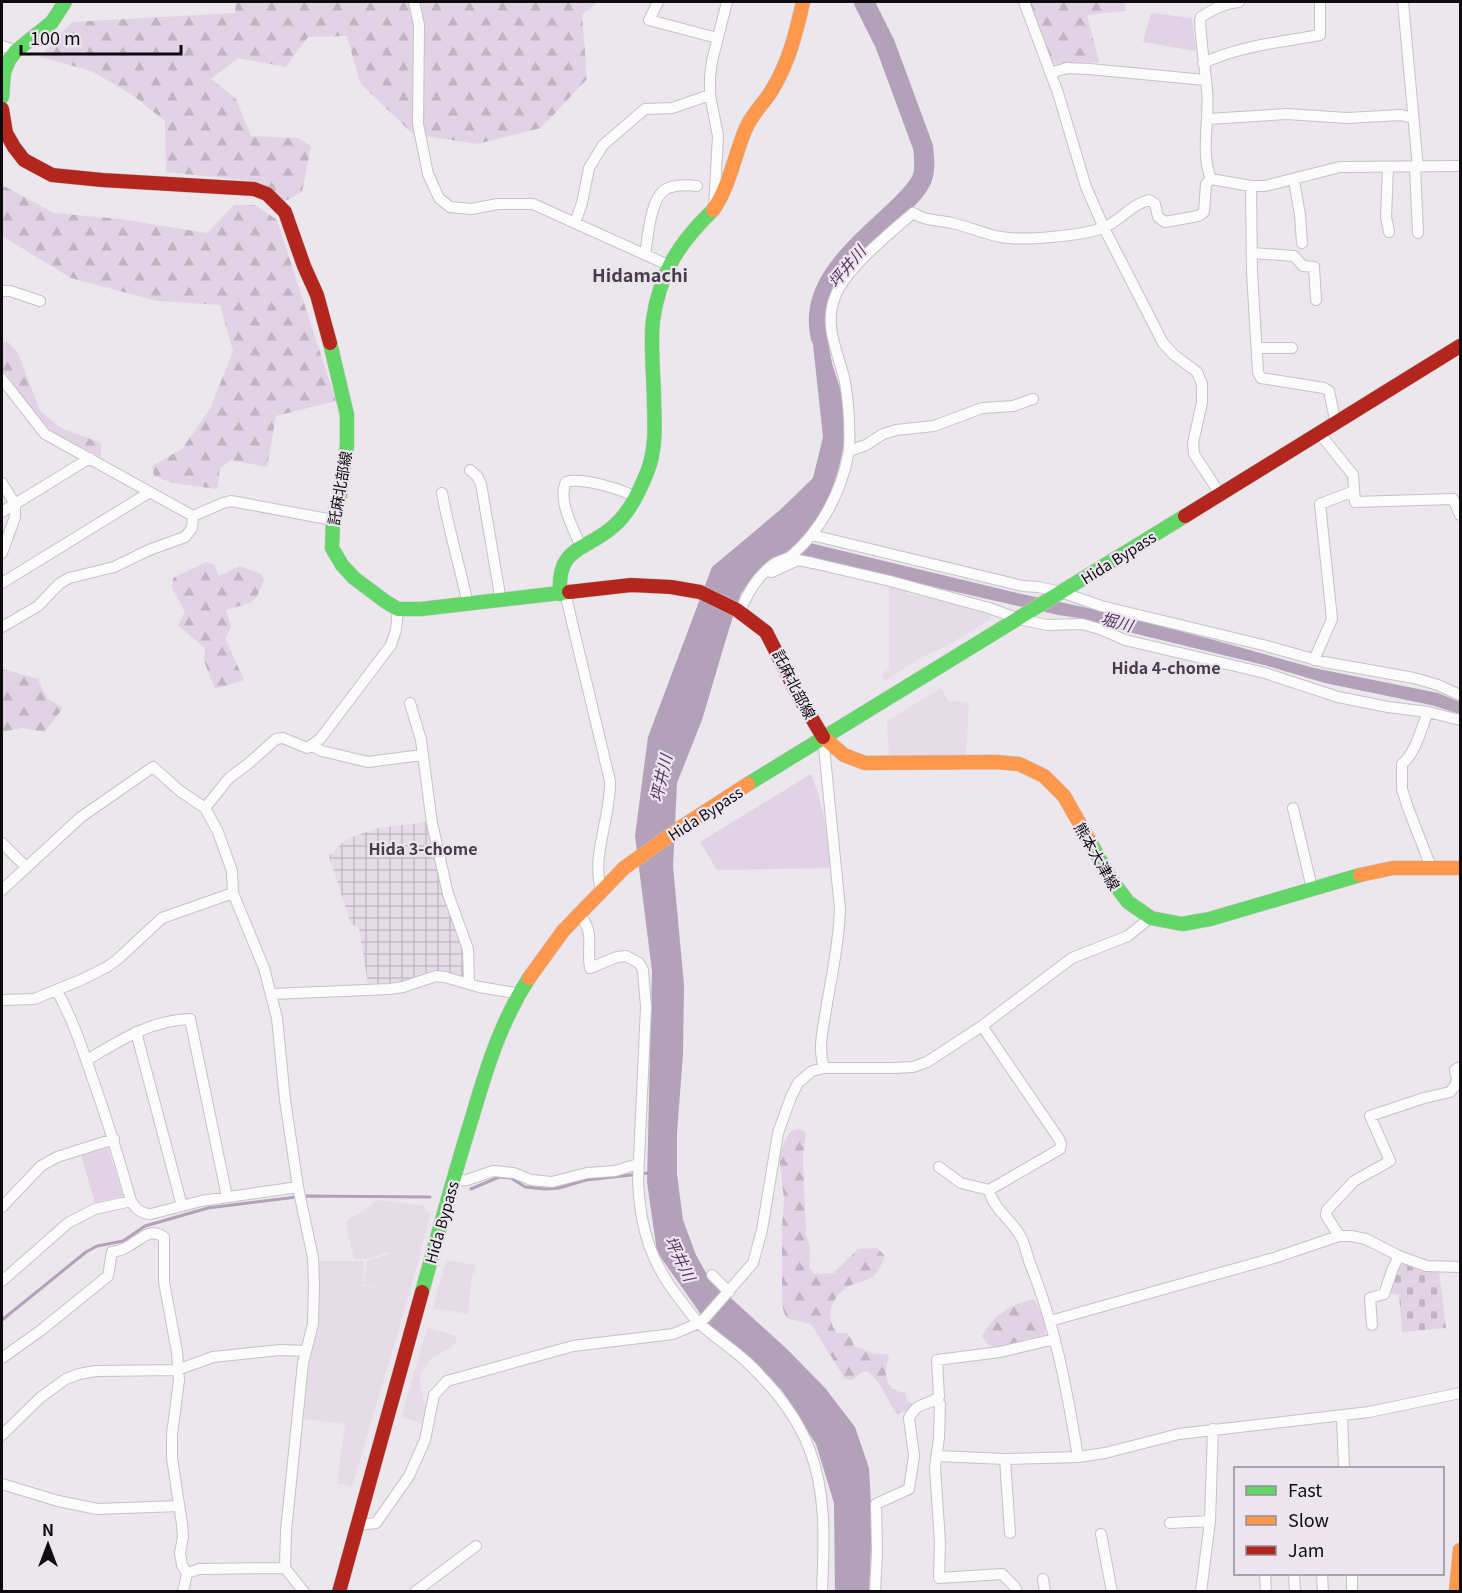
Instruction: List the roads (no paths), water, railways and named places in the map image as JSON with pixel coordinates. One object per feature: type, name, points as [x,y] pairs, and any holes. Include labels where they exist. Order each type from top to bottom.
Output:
[{"type":"main road","points":[[2,97],[4,72],[16,51],[52,22],[65,2]]},
{"type":"main road","points":[[562,594],[559,577],[562,565],[576,550],[601,537],[616,524],[647,474],[655,444],[653,321],[668,265],[690,234],[714,210],[725,192],[734,159],[747,126],[784,68],[794,42],[803,2]]},
{"type":"main road","name":"託麻北部線","points":[[2,108],[6,133],[14,147],[24,160],[52,175],[254,189],[267,194],[285,212],[317,295],[347,415],[346,463],[333,520],[332,548],[342,565],[354,578],[398,609],[468,605],[631,585],[671,586],[700,592],[738,611],[766,632],[798,695],[823,737]]},
{"type":"main road","name":"Hida Bypass","points":[[339,1592],[452,1181],[492,1051],[520,994],[563,931],[601,889],[624,868],[676,830],[823,737],[1461,346]]},
{"type":"main road","name":"熊本大津線","points":[[823,737],[834,748],[861,762],[890,764],[999,762],[1020,764],[1035,770],[1052,782],[1067,803],[1119,893],[1150,918],[1181,924],[1194,922],[1370,872],[1392,868],[1461,867]]},
{"type":"main road","points":[[1456,1592],[1461,1550]]},
{"type":"street","points":[[414,2],[420,25],[418,124],[428,174],[439,198],[450,207],[471,209],[498,204],[533,204],[668,265]]},
{"type":"street","points":[[658,2],[649,20],[717,38]]},
{"type":"street","points":[[714,210],[718,135],[710,95],[711,69],[727,2]]},
{"type":"street","points":[[1024,2],[1050,73],[1086,187],[1104,228],[1163,343],[1174,355],[1197,372],[1202,384],[1202,402],[1194,432],[1194,454],[1220,494]]},
{"type":"street","points":[[1211,179],[1206,161],[1208,119],[1201,16],[1218,6],[1239,2]]},
{"type":"street","points":[[1203,63],[1216,57],[1266,44],[1320,35],[1320,2]]},
{"type":"street","points":[[1402,2],[1417,168],[1418,233]]},
{"type":"street","points":[[2,46],[16,51]]},
{"type":"street","points":[[1050,73],[1067,68],[1205,80]]},
{"type":"street","points":[[575,223],[582,203],[589,168],[603,145],[645,109],[672,108],[710,95]]},
{"type":"street","points":[[1208,119],[1287,114],[1347,118],[1401,114],[1412,118]]},
{"type":"street","points":[[1211,179],[1265,186],[1340,167],[1461,166]]},
{"type":"street","points":[[1388,167],[1386,218],[1389,232]]},
{"type":"street","points":[[738,611],[747,593],[766,571],[776,562],[790,557],[810,537],[825,516],[840,485],[846,470],[849,451],[850,419],[844,381],[830,325],[835,296],[855,268],[913,213],[923,219],[953,223],[1003,238],[1068,236],[1104,228],[1127,210],[1140,202],[1149,200],[1155,204],[1158,217],[1165,222],[1198,216],[1204,212],[1206,184],[1211,179]]},
{"type":"street","points":[[1294,180],[1302,243]]},
{"type":"street","points":[[645,255],[654,204],[660,193],[667,188],[697,186]]},
{"type":"street","points":[[1251,186],[1258,372],[1261,378],[1324,387],[1329,391],[1336,424]]},
{"type":"street","points":[[1252,253],[1294,256],[1304,266],[1314,267],[1316,300]]},
{"type":"street","points":[[2,291],[10,291],[40,301]]},
{"type":"street","points":[[1258,348],[1292,348]]},
{"type":"street","points":[[2,380],[45,434],[193,516]]},
{"type":"street","points":[[849,451],[896,430],[934,426],[982,408],[1013,406],[1033,399]]},
{"type":"street","points":[[1320,434],[1353,475],[1355,502],[1453,499],[1461,515]]},
{"type":"street","points":[[2,512],[90,458]]},
{"type":"street","points":[[470,470],[481,484],[501,601]]},
{"type":"street","points":[[581,547],[566,506],[564,492],[566,482],[573,480],[604,486],[635,496]]},
{"type":"street","points":[[2,483],[15,504],[15,517],[2,553]]},
{"type":"street","points":[[1314,660],[1332,619],[1320,504],[1354,491]]},
{"type":"street","points":[[2,583],[150,492]]},
{"type":"street","points":[[442,493],[468,605]]},
{"type":"street","points":[[193,516],[231,501],[333,520]]},
{"type":"street","points":[[2,627],[38,606],[59,584],[69,578],[114,567],[149,550],[185,537],[192,528],[193,516]]},
{"type":"street","points":[[810,537],[1023,586],[1038,587],[1101,606],[1229,636],[1314,660],[1414,678],[1461,695]]},
{"type":"street","points":[[766,571],[772,572],[798,560],[813,563],[934,593],[1047,625],[1082,624],[1125,640],[1265,673],[1338,697],[1461,720]]},
{"type":"street","points":[[562,594],[610,781],[609,811],[597,866],[601,889]]},
{"type":"street","points":[[205,808],[229,778],[249,764],[276,739],[283,738],[307,748],[320,739],[391,645],[396,630],[398,609]]},
{"type":"street","points":[[410,703],[421,740],[435,839],[446,885],[468,949],[469,984]]},
{"type":"street","points":[[1428,712],[1414,747],[1402,764],[1402,789],[1431,867]]},
{"type":"street","points":[[823,737],[840,909],[821,1043],[820,1054],[824,1068]]},
{"type":"street","points":[[312,746],[322,751],[368,762],[422,755]]},
{"type":"street","points":[[2,890],[81,817],[153,767],[180,791],[205,808],[227,851],[234,894],[254,940],[272,994],[277,1018],[285,1100],[314,1275],[314,1324],[306,1351],[286,1531],[285,1568],[304,1592]]},
{"type":"street","points":[[1293,808],[1312,888]]},
{"type":"street","points":[[2,843],[26,867]]},
{"type":"street","points":[[2,1000],[34,999],[57,991],[107,968],[162,918],[234,894]]},
{"type":"street","points":[[579,914],[587,924],[589,932],[590,968],[617,957],[626,956],[639,963],[643,970],[646,1007],[638,1164],[639,1201],[644,1232],[651,1253],[664,1279],[702,1321],[750,1364],[795,1421],[808,1447],[819,1479],[823,1509],[822,1592]]},
{"type":"street","points":[[358,1525],[376,1522],[409,1476],[425,1440],[435,1395],[447,1382],[573,1346],[673,1334],[702,1321],[753,1263],[762,1230],[778,1133],[798,1083],[812,1071],[824,1068],[913,1067],[927,1062],[982,1026],[1072,958],[1128,936],[1150,918]]},
{"type":"street","points":[[272,994],[390,989],[436,976],[520,994]]},
{"type":"street","points":[[57,991],[67,1009],[87,1060],[114,1139],[131,1201],[164,1237],[164,1282],[177,1352],[178,1389],[172,1434],[172,1458],[183,1537],[180,1553],[182,1565],[187,1573],[183,1592]]},
{"type":"street","points":[[87,1060],[136,1032],[173,1020],[190,1019],[227,1197]]},
{"type":"street","points":[[939,1167],[961,1183],[989,1190],[1060,1149],[1061,1144],[982,1026]]},
{"type":"street","points":[[136,1032],[182,1206]]},
{"type":"street","points":[[1339,1236],[1326,1215],[1327,1210],[1354,1181],[1390,1161],[1370,1116],[1450,1092],[1457,1079],[1455,1070],[1461,1067]]},
{"type":"street","points":[[2,1208],[41,1166],[57,1157],[114,1139]]},
{"type":"street","points":[[452,1181],[467,1180],[493,1171],[514,1173],[531,1180],[552,1182],[587,1173],[615,1171],[638,1164]]},
{"type":"street","points":[[2,1358],[40,1331],[108,1276],[112,1252],[128,1247],[152,1223],[182,1206],[298,1187]]},
{"type":"street","points":[[989,1190],[991,1199],[997,1208],[1022,1239],[1041,1289],[1063,1368],[1078,1457]]},
{"type":"street","points":[[2,1281],[68,1223],[95,1209],[131,1201]]},
{"type":"street","points":[[1050,1321],[1274,1258],[1339,1236],[1366,1239],[1399,1256],[1434,1267],[1461,1267]]},
{"type":"street","points":[[1372,1325],[1370,1298],[1385,1292],[1399,1256]]},
{"type":"street","points":[[712,1275],[727,1294]]},
{"type":"street","points":[[874,1592],[877,1553],[876,1504],[909,1489],[914,1456],[909,1418],[919,1405],[939,1398],[937,1360],[1000,1352],[1055,1339]]},
{"type":"street","points":[[2,1435],[41,1397],[66,1379],[96,1371],[177,1370],[213,1357],[280,1350],[306,1351]]},
{"type":"street","points":[[937,1456],[1005,1459],[1078,1457],[1105,1453],[1179,1434],[1342,1416],[1461,1393]]},
{"type":"street","points":[[935,1401],[940,1404],[935,1479],[940,1550],[939,1578],[1002,1574],[1016,1587],[1017,1592]]},
{"type":"street","points":[[1342,1416],[1344,1467]]},
{"type":"street","points":[[1201,1592],[1210,1521],[1213,1429]]},
{"type":"street","points":[[1005,1459],[1010,1533]]},
{"type":"street","points":[[2,1484],[58,1501],[97,1509],[178,1506]]},
{"type":"street","points":[[1170,1523],[1210,1521]]},
{"type":"street","points":[[1101,1534],[1112,1592]]},
{"type":"street","points":[[415,1592],[476,1546]]},
{"type":"street","points":[[187,1573],[200,1569],[285,1568]]},
{"type":"street","points":[[1265,1575],[1266,1592]]},
{"type":"street","points":[[1294,1575],[1295,1592]]},
{"type":"street","points":[[1322,1575],[1323,1592]]},
{"type":"street","points":[[1352,1575],[1352,1592]]},
{"type":"street","points":[[1044,1579],[1045,1592]]},
{"type":"water","name":"堀川","points":[[825,312],[831,357],[844,402],[845,433],[835,481],[810,543],[1017,593],[1107,612],[1314,668],[1438,693],[1460,702],[1460,714],[1431,705],[1325,683],[1264,665],[1116,629],[1086,619],[1058,615],[842,566],[782,555],[768,561],[741,593],[702,720],[677,783],[673,866],[684,985],[677,1174],[683,1220],[696,1255],[709,1278],[788,1350],[825,1388],[855,1427],[869,1468],[872,1523],[869,1591],[835,1591],[834,1503],[816,1444],[781,1389],[707,1323],[657,1252],[647,1182],[652,971],[635,836],[648,737],[712,567],[780,510],[813,478],[823,437],[810,317]]},
{"type":"waterway","name":"坪井川","points":[[821,338],[819,318],[822,300],[829,283],[853,251],[914,192],[920,184],[924,171],[923,147],[885,44],[864,2]]},
{"type":"waterway","points":[[471,1189],[499,1177],[511,1178],[525,1187],[545,1189],[559,1188],[586,1180],[649,1173]]},
{"type":"waterway","points":[[2,1320],[86,1252],[97,1246],[123,1241],[145,1226],[208,1208],[305,1196],[430,1197]]},
{"type":"district","name":"Hidamachi","points":[[640,274]]},
{"type":"district","name":"Hida 4-chome","points":[[1166,667]]},
{"type":"district","name":"Hida 3-chome","points":[[423,848]]}]
